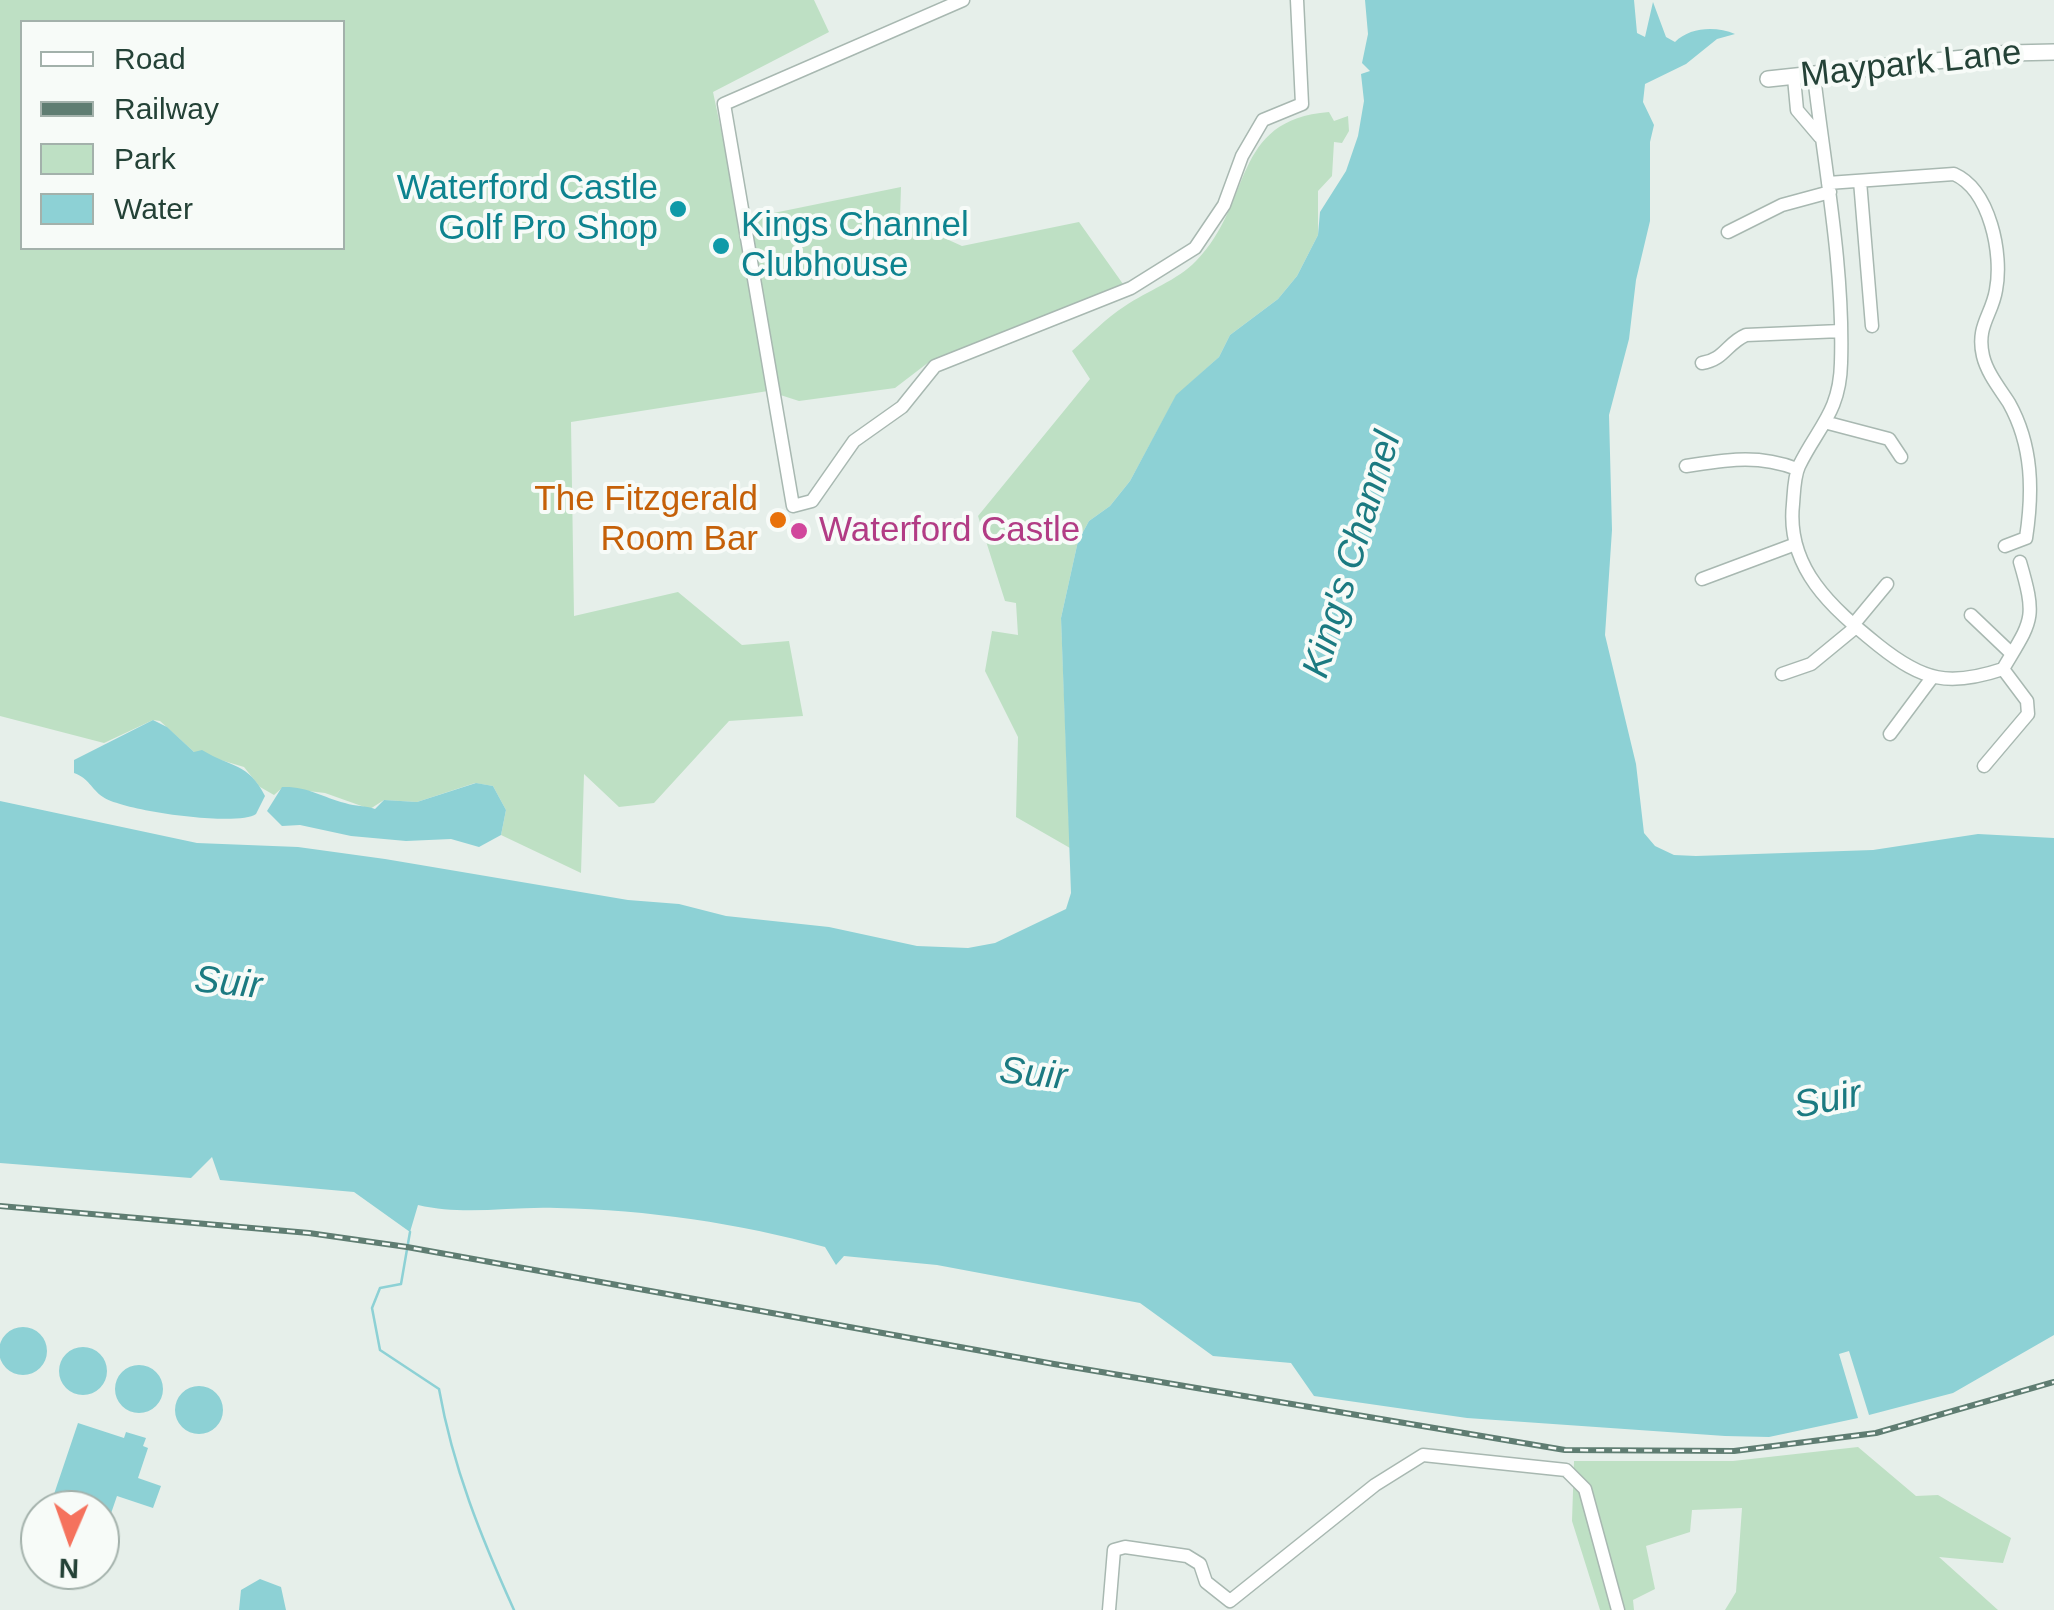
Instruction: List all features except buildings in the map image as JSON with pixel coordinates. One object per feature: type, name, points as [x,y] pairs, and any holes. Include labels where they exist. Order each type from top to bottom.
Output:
[{"type":"street","points":[[955,2],[724,104],[794,506],[812,501],[854,441],[902,407],[934,366],[1131,288],[1195,248],[1224,205],[1242,156],[1264,120],[1302,104],[1297,0]]},
{"type":"street","name":"Maypark Lane","points":[[1768,79],[2010,53],[2054,52]]},
{"type":"street","points":[[1814,76],[1829,187],[1841,331],[1838,394],[1828,423],[1797,469],[1793,545],[1820,594],[1896,659],[1931,679],[1970,680],[2004,670],[2026,636],[2032,603],[2020,562]]},
{"type":"street","points":[[1794,78],[1797,110],[1821,139]]},
{"type":"street","points":[[1728,232],[1782,204],[1829,187],[1954,174],[1967,180],[1980,196],[1998,270],[1996,296],[1986,311],[1981,334],[1983,359],[2011,407],[2028,454],[2031,478],[2026,538],[2005,546]]},
{"type":"street","points":[[1860,181],[1872,326]]},
{"type":"street","points":[[1702,364],[1719,360],[1736,339],[1746,335],[1841,331]]},
{"type":"street","points":[[1828,423],[1888,439],[1902,457]]},
{"type":"street","points":[[1686,466],[1746,457],[1765,458],[1797,469]]},
{"type":"street","points":[[1702,579],[1793,545]]},
{"type":"street","points":[[1782,674],[1811,664],[1855,626],[1887,584]]},
{"type":"street","points":[[1971,615],[2012,654]]},
{"type":"street","points":[[1984,766],[2028,714],[2028,701],[2004,670]]},
{"type":"street","points":[[1890,734],[1931,679]]},
{"type":"street","points":[[1109,1610],[1114,1550],[1125,1547],[1187,1556],[1200,1564],[1206,1582],[1230,1601],[1375,1485],[1424,1455],[1566,1470],[1585,1489],[1618,1610]]},
{"type":"green space","points":[[0,0],[814,0],[829,32],[713,92],[739,215],[749,218],[901,187],[900,218],[962,246],[1079,222],[1123,284],[929,362],[895,388],[799,401],[768,391],[571,422],[574,616],[678,592],[742,645],[789,641],[803,716],[729,721],[654,803],[619,807],[584,774],[581,873],[501,835],[506,810],[493,786],[475,783],[417,802],[384,800],[370,809],[325,793],[282,788],[274,795],[260,787],[244,767],[194,752],[160,721],[153,720],[104,743],[0,716]]},
{"type":"green space","points":[[1329,112],[1334,121],[1348,116],[1349,131],[1342,143],[1334,142],[1332,176],[1318,191],[1318,235],[1297,276],[1278,299],[1230,335],[1219,357],[1176,396],[1130,481],[1110,506],[1089,521],[1078,541],[1061,618],[1070,848],[1016,817],[1018,737],[985,671],[992,631],[1018,635],[1016,603],[1005,601],[978,516],[1090,379],[1072,351],[1118,311],[1196,261],[1214,238],[1259,147],[1275,130],[1297,118]]},
{"type":"green space","points":[[1858,1447],[1916,1496],[1938,1495],[2011,1538],[2003,1563],[1939,1557],[1998,1610],[1725,1610],[1736,1592],[1742,1508],[1692,1510],[1690,1532],[1646,1546],[1655,1589],[1633,1600],[1634,1610],[1600,1610],[1572,1521],[1574,1461],[1733,1461]]},
{"type":"water","points":[[1365,0],[1634,0],[1637,33],[1645,37],[1653,2],[1666,37],[1675,42],[1704,29],[1735,34],[1717,39],[1686,64],[1645,84],[1643,102],[1654,125],[1650,142],[1650,221],[1636,280],[1629,339],[1609,415],[1612,530],[1605,635],[1636,764],[1644,833],[1655,846],[1674,855],[1696,856],[1873,850],[1978,834],[2054,838],[2054,1335],[1953,1393],[1869,1415],[1849,1351],[1839,1354],[1858,1418],[1769,1437],[1467,1418],[1314,1396],[1291,1363],[1213,1356],[1140,1303],[937,1265],[844,1256],[836,1265],[825,1247],[726,1225],[591,1209],[470,1210],[418,1205],[410,1232],[354,1192],[220,1180],[212,1157],[191,1178],[0,1163],[0,801],[197,843],[298,847],[385,859],[628,900],[679,904],[726,916],[829,927],[917,946],[968,948],[995,943],[1066,909],[1071,893],[1061,618],[1078,541],[1089,521],[1110,506],[1130,481],[1176,395],[1219,357],[1230,335],[1278,299],[1297,276],[1318,235],[1320,212],[1346,171],[1358,136],[1364,101],[1361,74],[1370,71],[1362,63],[1368,34]]},
{"type":"water","points":[[153,720],[167,727],[194,752],[202,750],[252,777],[265,796],[256,814],[245,818],[205,818],[133,807],[103,797],[74,773],[74,760]]},
{"type":"water","points":[[476,783],[493,786],[506,810],[501,835],[479,847],[451,839],[406,841],[351,836],[300,825],[282,826],[267,811],[282,787],[375,809],[384,800],[417,802]]},
{"type":"water","points":[[23,1327],[40,1334],[47,1351],[40,1368],[23,1375],[6,1368],[-1,1351],[6,1334]]},
{"type":"water","points":[[83,1347],[100,1354],[107,1371],[100,1388],[83,1395],[66,1388],[59,1371],[66,1354]]},
{"type":"water","points":[[139,1365],[156,1372],[163,1389],[156,1406],[139,1413],[122,1406],[115,1389],[122,1372]]},
{"type":"water","points":[[199,1386],[216,1393],[223,1410],[216,1427],[199,1434],[182,1427],[175,1410],[182,1393]]},
{"type":"water","points":[[78,1423],[124,1438],[126,1432],[146,1438],[143,1446],[148,1448],[138,1478],[161,1486],[153,1508],[120,1497],[120,1490],[55,1490]]},
{"type":"water","points":[[260,1579],[281,1587],[286,1610],[239,1610],[241,1590]]},
{"type":"waterway","points":[[410,1232],[401,1284],[380,1288],[372,1308],[380,1350],[439,1389],[469,1502],[514,1610]]},
{"type":"railway","points":[[0,1206],[309,1233],[407,1247],[1054,1364],[1565,1450],[1734,1451],[1876,1433],[2054,1382]]},
{"type":"place","name":"Waterford Castle Golf Pro Shop","points":[[678,209]]},
{"type":"place","name":"Kings Channel Clubhouse","points":[[721,246]]},
{"type":"place","name":"The Fitzgerald Room Bar","points":[[778,520]]},
{"type":"place","name":"Waterford Castle","points":[[799,531]]},
{"type":"water label","name":"King's Channel","points":[[1353,555]]},
{"type":"water label","name":"Suir","points":[[228,984]]},
{"type":"water label","name":"Suir","points":[[1033,1075]]},
{"type":"water label","name":"Suir","points":[[1828,1101]]}]
